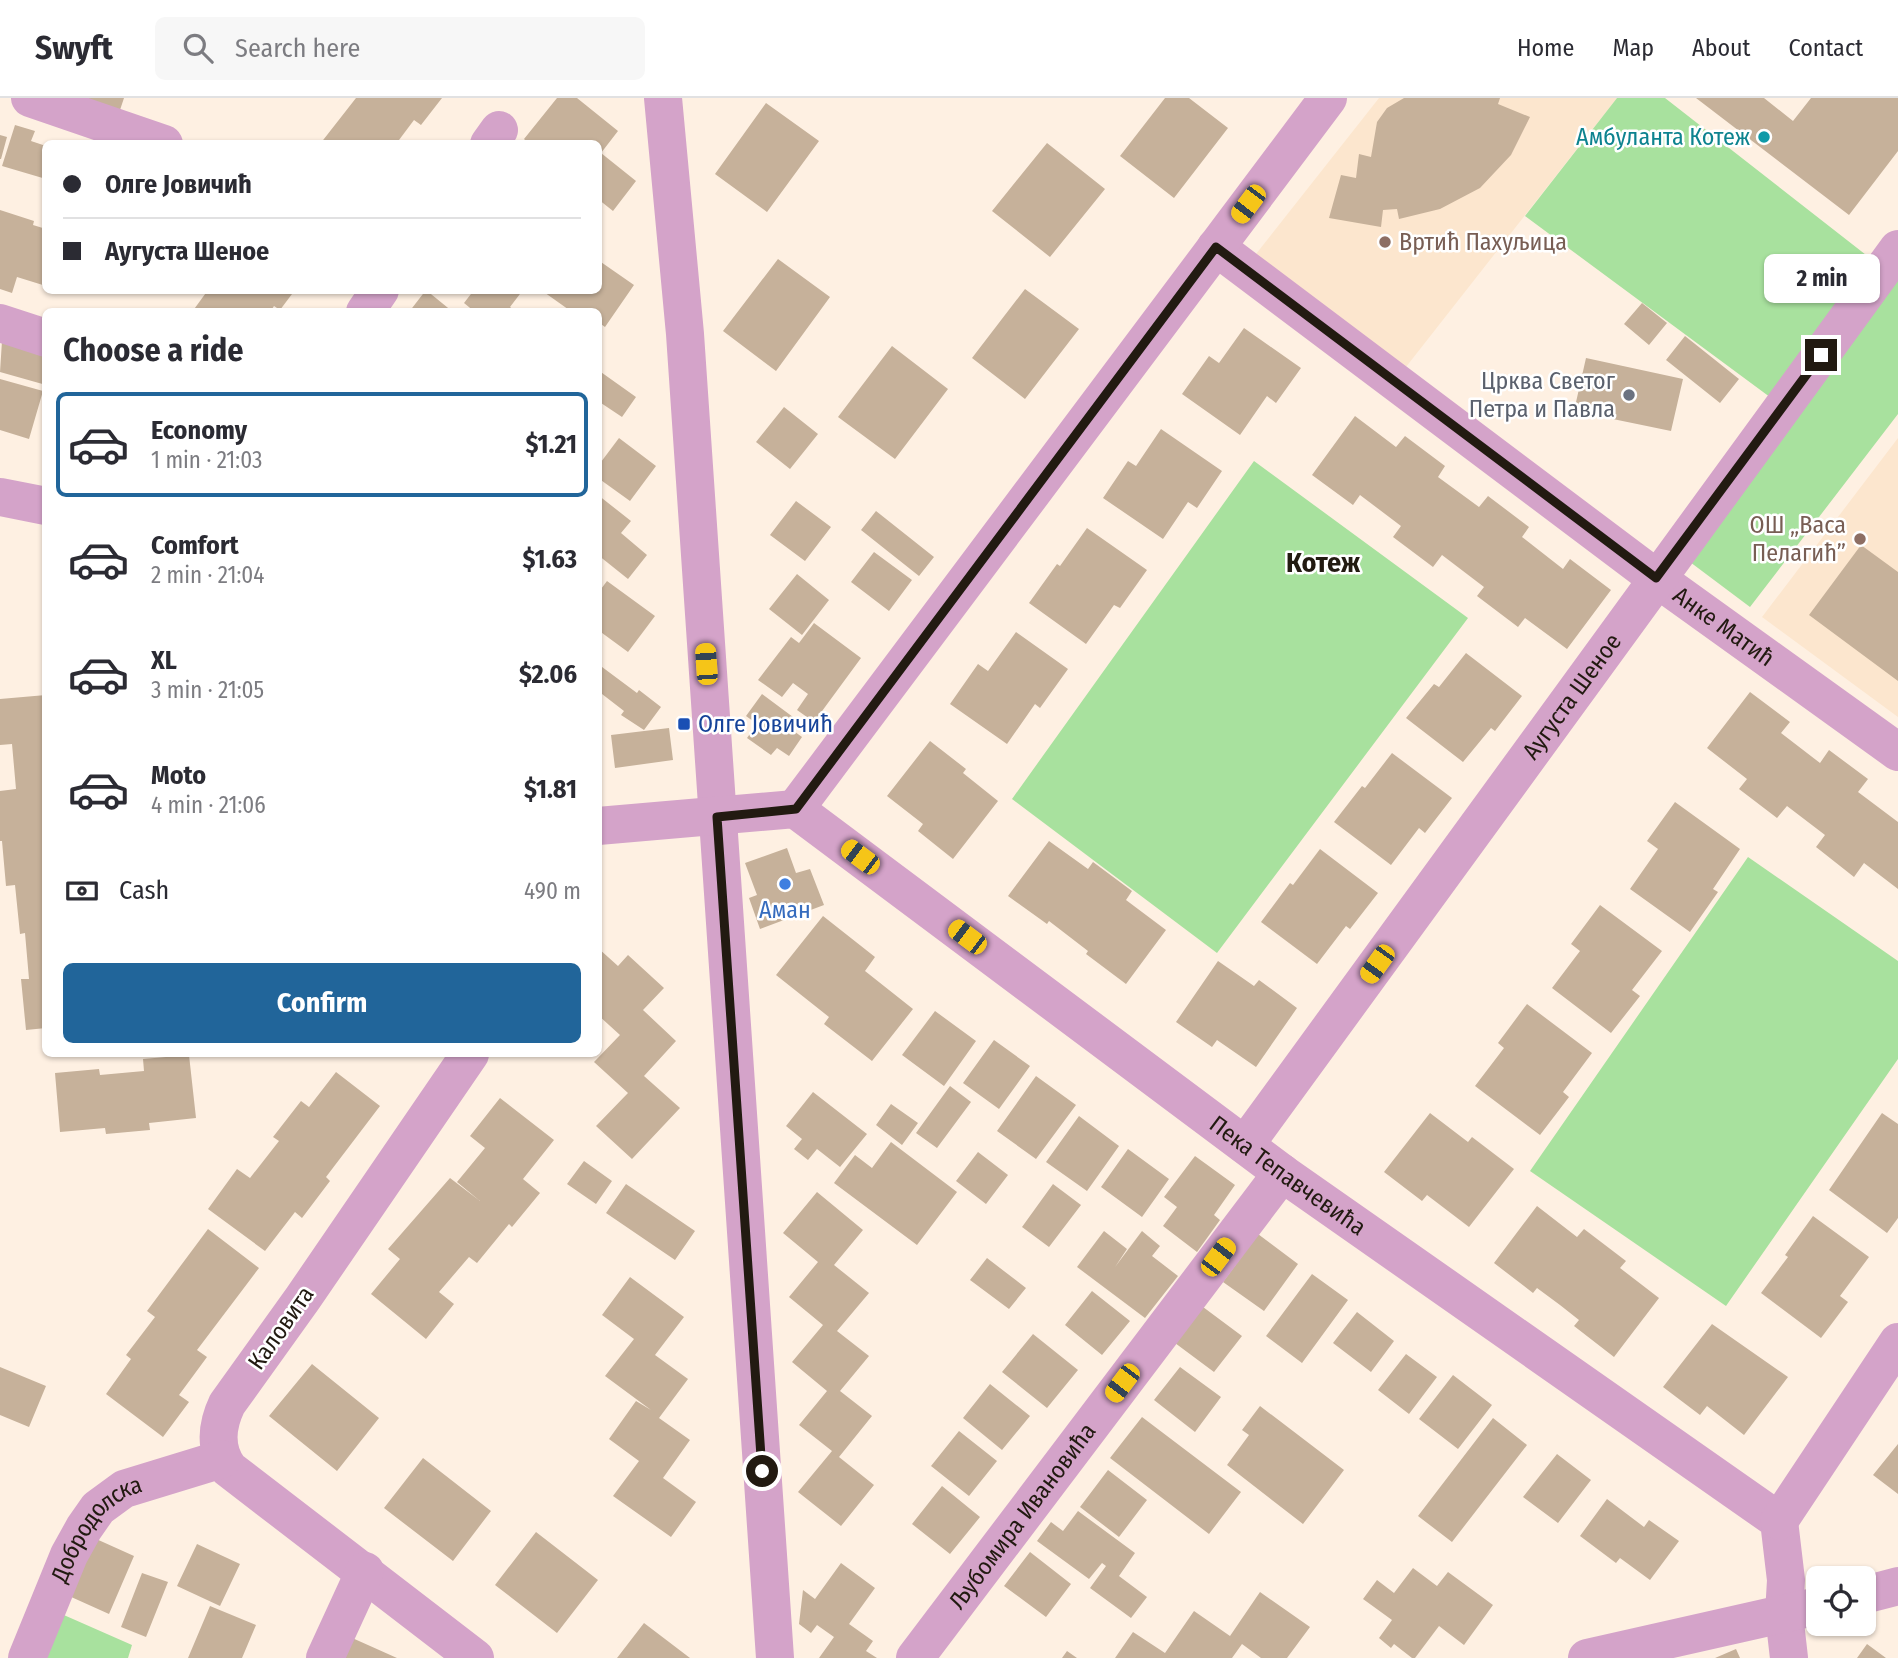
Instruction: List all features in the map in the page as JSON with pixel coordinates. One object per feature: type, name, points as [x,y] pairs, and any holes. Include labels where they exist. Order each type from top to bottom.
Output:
[{"type":"street","points":[[30,98],[152,140]]},
{"type":"street","points":[[663,98],[685,334],[775,1658]]},
{"type":"street","points":[[602,826],[796,809],[1328,98]]},
{"type":"street","name":"Анке Матић","points":[[1216,247],[1656,578],[1898,752]]},
{"type":"street","name":"Аугуста Шеное","points":[[1245,1145],[1898,249]]},
{"type":"street","points":[[0,323],[42,337]]},
{"type":"street","points":[[0,496],[42,503]]},
{"type":"street","name":"Пека Тепавчевића","points":[[796,809],[1282,1173],[1779,1521]]},
{"type":"street","name":"Каловита","points":[[222,1459],[218,1434],[220,1418],[227,1404],[468,1057]]},
{"type":"street","name":"Љубомира Ивановића","points":[[915,1658],[1282,1173]]},
{"type":"street","points":[[1789,1658],[1801,1610],[1786,1580],[1779,1521],[1898,1342]]},
{"type":"street","points":[[222,1459],[248,1485],[365,1571],[475,1658]]},
{"type":"street","name":"Добродолска","points":[[27,1658],[69,1555],[98,1508],[124,1489],[222,1459]]},
{"type":"street","points":[[325,1658],[365,1571]]},
{"type":"street","points":[[1876,1592],[1898,1586]]},
{"type":"street","points":[[1587,1658],[1801,1610]]},
{"type":"shaded area","name":"Вртић Пахуљица","points":[[1379,98],[1617,98],[1395,381],[1245,268]]},
{"type":"shaded area","name":"ОШ „Васа Пелагић”","points":[[1898,438],[1898,717],[1762,617]]},
{"type":"green space","points":[[1617,98],[1665,98],[1884,269],[1782,406],[1525,216]]},
{"type":"green space","points":[[1898,276],[1898,414],[1750,607],[1686,559]]},
{"type":"green space","points":[[1254,461],[1468,618],[1217,953],[1012,799]]},
{"type":"green space","points":[[1748,857],[1898,961],[1898,1059],[1726,1306],[1530,1171]]},
{"type":"green space","points":[[57,1612],[132,1645],[128,1658],[40,1658]]},
{"type":"building","points":[[72,98],[124,98],[119,113]]},
{"type":"building","points":[[356,98],[442,98],[421,125],[414,120],[399,140],[323,140]]},
{"type":"building","points":[[557,98],[577,98],[618,131],[602,152],[602,140],[524,139]]},
{"type":"building","points":[[1165,98],[1189,98],[1228,128],[1174,198],[1120,156]]},
{"type":"building","points":[[1404,98],[1500,98],[1498,104],[1530,117],[1511,155],[1480,188],[1440,209],[1399,219],[1397,209],[1383,210],[1381,227],[1329,218],[1341,175],[1356,178],[1359,154],[1371,157],[1377,122],[1387,108]]},
{"type":"building","points":[[1696,98],[1764,98],[1793,121],[1811,98],[1898,98],[1898,151],[1849,215]]},
{"type":"building","points":[[766,103],[819,141],[767,212],[715,174]]},
{"type":"building","points":[[15,125],[35,131],[31,141],[42,145],[42,178],[2,166]]},
{"type":"building","points":[[0,135],[7,137],[1,159],[0,159]]},
{"type":"building","points":[[1047,143],[1105,189],[1050,257],[992,211]]},
{"type":"building","points":[[602,154],[636,181],[613,211],[602,202]]},
{"type":"building","points":[[0,210],[34,221],[33,225],[42,228],[42,285],[17,277],[12,293],[0,289]]},
{"type":"building","points":[[778,259],[830,297],[776,371],[723,331]]},
{"type":"building","points":[[602,263],[634,285],[605,327],[602,325],[602,308],[566,308],[547,294],[602,294]]},
{"type":"building","points":[[1025,289],[1079,329],[1025,399],[972,358]]},
{"type":"building","points":[[205,294],[292,294],[282,308],[195,308]]},
{"type":"building","points":[[423,294],[431,294],[448,308],[412,308]]},
{"type":"building","points":[[471,294],[520,294],[511,308],[470,308],[464,303]]},
{"type":"building","points":[[1642,303],[1667,323],[1649,345],[1624,324]]},
{"type":"building","points":[[1244,328],[1301,368],[1276,403],[1267,396],[1240,435],[1182,394],[1209,356],[1219,363]]},
{"type":"building","points":[[1685,336],[1739,379],[1720,403],[1666,360]]},
{"type":"building","points":[[2,341],[42,352],[42,384],[0,372]]},
{"type":"building","points":[[892,346],[948,389],[895,459],[838,417]]},
{"type":"building","name":"Црква Светог Петра и Павла","points":[[1586,358],[1683,379],[1671,431],[1574,411]]},
{"type":"building","points":[[602,373],[636,397],[622,417],[602,404]]},
{"type":"building","points":[[0,379],[42,391],[29,439],[0,430]]},
{"type":"building","points":[[784,407],[818,434],[790,469],[756,442]]},
{"type":"building","points":[[1355,416],[1396,447],[1405,436],[1445,466],[1438,477],[1479,507],[1488,496],[1529,527],[1522,537],[1563,569],[1570,559],[1611,590],[1567,649],[1525,618],[1518,627],[1477,596],[1484,587],[1442,555],[1433,567],[1393,537],[1401,526],[1360,495],[1353,505],[1312,475]]},
{"type":"building","points":[[1161,429],[1222,471],[1197,508],[1188,502],[1163,539],[1103,498],[1128,461],[1136,466]]},
{"type":"building","points":[[619,438],[656,466],[630,501],[602,481],[602,461]]},
{"type":"building","points":[[602,498],[631,521],[621,533],[647,555],[628,579],[602,558]]},
{"type":"building","points":[[796,501],[831,527],[805,561],[770,535]]},
{"type":"building","points":[[876,511],[934,557],[919,576],[861,530]]},
{"type":"building","points":[[1087,528],[1147,570],[1120,608],[1114,605],[1086,644],[1029,603]]},
{"type":"building","points":[[1861,545],[1898,572],[1898,681],[1809,615]]},
{"type":"building","points":[[874,552],[912,580],[889,611],[851,582]]},
{"type":"building","points":[[797,574],[829,600],[802,635],[769,609]]},
{"type":"building","points":[[607,581],[655,616],[628,652],[602,633],[602,588]]},
{"type":"building","points":[[814,623],[861,658],[814,722],[797,710],[808,694],[793,683],[782,697],[758,680],[791,637],[799,643]]},
{"type":"building","points":[[1016,632],[1068,669],[1040,708],[1035,704],[1007,744],[950,704],[978,664],[988,671]]},
{"type":"building","points":[[1466,653],[1522,696],[1495,731],[1491,728],[1463,762],[1406,718],[1434,684],[1439,687]]},
{"type":"building","points":[[602,667],[661,707],[644,730],[621,715],[624,711],[602,694]]},
{"type":"building","points":[[1750,692],[1790,722],[1781,733],[1820,763],[1829,750],[1868,779],[1858,792],[1898,822],[1898,889],[1864,863],[1854,877],[1816,847],[1825,835],[1787,806],[1777,818],[1739,789],[1747,779],[1707,748]]},
{"type":"building","points":[[762,694],[797,720],[791,729],[802,737],[789,756],[777,748],[771,755],[747,738],[757,724],[746,716]]},
{"type":"building","points":[[42,695],[42,1028],[26,1030],[21,979],[29,979],[25,933],[20,934],[15,885],[6,886],[0,841],[0,791],[16,789],[12,744],[0,745],[0,699]]},
{"type":"building","points":[[669,728],[673,760],[615,768],[611,735]]},
{"type":"building","points":[[930,741],[966,769],[963,773],[998,801],[953,859],[918,831],[923,824],[887,796]]},
{"type":"building","points":[[1392,753],[1452,798],[1425,833],[1419,828],[1391,865],[1334,822]]},
{"type":"building","points":[[1675,802],[1740,849],[1713,889],[1718,892],[1690,932],[1630,889],[1658,849],[1647,841]]},
{"type":"building","points":[[1049,841],[1088,869],[1093,862],[1132,891],[1126,900],[1166,930],[1126,984],[1086,954],[1088,951],[1049,921],[1047,924],[1008,896]]},
{"type":"building","name":"Аман","points":[[787,848],[796,873],[810,869],[824,905],[760,929],[749,898],[757,895],[745,863]]},
{"type":"building","points":[[1320,849],[1378,893],[1350,929],[1346,926],[1317,964],[1261,922]]},
{"type":"building","points":[[1600,905],[1662,951],[1632,990],[1640,996],[1611,1033],[1552,988],[1580,951],[1571,944]]},
{"type":"building","points":[[823,916],[875,957],[865,971],[913,1009],[872,1061],[824,1024],[829,1017],[776,975]]},
{"type":"building","points":[[602,952],[618,966],[628,955],[664,988],[643,1010],[676,1041],[644,1076],[680,1108],[632,1159],[596,1126],[628,1093],[594,1062],[602,1057],[620,1035],[602,1019]]},
{"type":"building","points":[[1218,961],[1254,986],[1259,980],[1297,1008],[1256,1067],[1217,1040],[1212,1047],[1176,1022]]},
{"type":"building","points":[[1527,1004],[1592,1053],[1563,1092],[1569,1097],[1540,1135],[1475,1086],[1504,1048],[1498,1043]]},
{"type":"building","points":[[935,1011],[976,1041],[944,1086],[902,1055]]},
{"type":"building","points":[[994,1040],[1030,1066],[999,1109],[963,1083]]},
{"type":"building","points":[[189,1057],[196,1118],[149,1123],[150,1130],[106,1134],[105,1128],[60,1132],[55,1073],[99,1069],[100,1075],[144,1071],[143,1059]]},
{"type":"building","points":[[336,1072],[380,1106],[326,1177],[330,1181],[302,1218],[295,1212],[265,1251],[208,1209],[237,1169],[250,1178],[279,1141],[273,1137],[301,1101],[309,1107]]},
{"type":"building","points":[[1036,1076],[1076,1105],[1036,1159],[997,1131]]},
{"type":"building","points":[[950,1086],[971,1102],[937,1148],[916,1133]]},
{"type":"building","points":[[813,1092],[867,1134],[840,1167],[817,1149],[808,1160],[794,1149],[802,1139],[786,1126]]},
{"type":"building","points":[[500,1098],[554,1140],[523,1179],[540,1193],[512,1227],[509,1224],[477,1263],[469,1257],[439,1292],[454,1304],[426,1339],[371,1294],[400,1259],[388,1249],[450,1178],[480,1201],[457,1182],[485,1148],[470,1136]]},
{"type":"building","points":[[891,1104],[918,1123],[902,1145],[876,1125]]},
{"type":"building","points":[[1430,1113],[1468,1142],[1472,1137],[1514,1169],[1469,1227],[1427,1195],[1422,1201],[1384,1172]]},
{"type":"building","points":[[1882,1113],[1898,1124],[1898,1218],[1887,1233],[1829,1190]]},
{"type":"building","points":[[1079,1116],[1119,1146],[1087,1191],[1046,1162]]},
{"type":"building","points":[[891,1142],[957,1192],[917,1245],[834,1183],[855,1155],[872,1168]]},
{"type":"building","points":[[1128,1149],[1169,1179],[1142,1217],[1101,1187]]},
{"type":"building","points":[[978,1152],[1008,1175],[986,1204],[956,1181]]},
{"type":"building","points":[[1195,1156],[1235,1185],[1214,1215],[1220,1220],[1197,1252],[1163,1226],[1177,1207],[1164,1197]]},
{"type":"building","points":[[584,1161],[612,1181],[596,1204],[567,1184]]},
{"type":"building","points":[[626,1184],[695,1231],[675,1260],[606,1213]]},
{"type":"building","points":[[1053,1184],[1081,1205],[1049,1247],[1022,1227]]},
{"type":"building","points":[[817,1192],[863,1230],[834,1265],[869,1293],[837,1331],[869,1356],[840,1391],[872,1416],[839,1457],[874,1485],[841,1526],[798,1492],[832,1451],[799,1425],[827,1391],[792,1362],[823,1325],[789,1297],[818,1262],[783,1233]]},
{"type":"building","points":[[1537,1206],[1577,1237],[1584,1229],[1626,1261],[1620,1268],[1659,1298],[1614,1357],[1574,1326],[1579,1320],[1560,1305],[1537,1288],[1533,1293],[1494,1263]]},
{"type":"building","points":[[1813,1216],[1869,1257],[1840,1296],[1848,1302],[1821,1338],[1761,1293],[1788,1257],[1785,1255]]},
{"type":"building","points":[[208,1229],[259,1268],[197,1350],[207,1357],[179,1395],[189,1402],[163,1437],[106,1394],[131,1359],[126,1355],[155,1317],[147,1311]]},
{"type":"building","points":[[1104,1231],[1127,1249],[1115,1267],[1142,1231],[1160,1246],[1152,1256],[1178,1276],[1145,1318],[1077,1267]]},
{"type":"building","points":[[1258,1234],[1298,1264],[1264,1311],[1223,1282]]},
{"type":"building","points":[[987,1258],[1026,1288],[1009,1309],[970,1280]]},
{"type":"building","points":[[1312,1274],[1348,1300],[1302,1363],[1266,1336]]},
{"type":"building","points":[[630,1277],[684,1317],[655,1355],[688,1379],[659,1418],[690,1440],[663,1478],[696,1502],[671,1537],[613,1496],[639,1461],[609,1439],[636,1401],[651,1410],[605,1376],[634,1339],[602,1315]]},
{"type":"building","points":[[1092,1291],[1130,1321],[1102,1355],[1065,1325]]},
{"type":"building","points":[[1203,1307],[1242,1336],[1214,1372],[1175,1343]]},
{"type":"building","points":[[1357,1312],[1394,1341],[1371,1372],[1333,1343]]},
{"type":"building","points":[[1712,1324],[1788,1377],[1744,1435],[1707,1406],[1700,1415],[1663,1387]]},
{"type":"building","points":[[1033,1334],[1078,1370],[1047,1408],[1002,1372]]},
{"type":"building","points":[[1406,1354],[1437,1377],[1409,1414],[1378,1390]]},
{"type":"building","points":[[312,1364],[379,1418],[337,1471],[269,1416]]},
{"type":"building","points":[[0,1367],[46,1386],[29,1427],[0,1415]]},
{"type":"building","points":[[1180,1367],[1221,1397],[1195,1432],[1154,1400]]},
{"type":"building","points":[[1453,1375],[1492,1405],[1458,1449],[1419,1419]]},
{"type":"building","points":[[990,1384],[1030,1416],[1002,1450],[963,1418]]},
{"type":"building","points":[[1260,1406],[1344,1470],[1303,1524],[1227,1465],[1249,1435],[1242,1430]]},
{"type":"building","points":[[1142,1417],[1241,1492],[1209,1534],[1110,1458]]},
{"type":"building","points":[[1493,1418],[1527,1445],[1452,1542],[1418,1516]]},
{"type":"building","points":[[959,1431],[997,1461],[969,1496],[931,1466]]},
{"type":"building","points":[[1898,1444],[1898,1494],[1873,1475]]},
{"type":"building","points":[[1557,1454],[1591,1480],[1558,1523],[1523,1497]]},
{"type":"building","points":[[423,1458],[491,1511],[453,1561],[384,1508]]},
{"type":"building","points":[[1108,1470],[1147,1500],[1119,1537],[1080,1507]]},
{"type":"building","points":[[942,1486],[980,1517],[950,1554],[912,1524]]},
{"type":"building","points":[[1607,1499],[1644,1527],[1649,1520],[1679,1541],[1650,1580],[1620,1558],[1616,1563],[1580,1536]]},
{"type":"building","points":[[1078,1511],[1135,1553],[1119,1576],[1147,1597],[1131,1618],[1090,1588],[1106,1566],[1102,1563],[1089,1579],[1037,1541],[1051,1522],[1063,1531]]},
{"type":"building","points":[[536,1532],[598,1580],[557,1633],[495,1585]]},
{"type":"building","points":[[94,1538],[134,1556],[109,1614],[69,1596]]},
{"type":"building","points":[[197,1544],[240,1564],[220,1606],[177,1586]]},
{"type":"building","points":[[1030,1552],[1071,1584],[1046,1617],[1004,1586]]},
{"type":"building","points":[[841,1563],[875,1588],[849,1624],[873,1641],[866,1651],[877,1658],[819,1658],[834,1637],[817,1625],[811,1633],[799,1624],[803,1590],[815,1599]]},
{"type":"building","points":[[1413,1568],[1437,1586],[1448,1572],[1493,1605],[1464,1645],[1439,1626],[1415,1658],[1412,1658],[1394,1644],[1391,1648],[1379,1638],[1392,1620],[1363,1599],[1377,1580],[1394,1593]]},
{"type":"building","points":[[142,1573],[168,1582],[146,1637],[121,1627]]},
{"type":"building","points":[[1260,1592],[1310,1627],[1287,1658],[1261,1658],[1242,1644],[1232,1658],[1115,1658],[1133,1632],[1165,1653],[1194,1611],[1230,1636]]},
{"type":"building","points":[[210,1606],[256,1625],[242,1658],[188,1658]]},
{"type":"building","points":[[644,1623],[690,1658],[617,1658]]},
{"type":"building","points":[[350,1637],[397,1658],[341,1658]]},
{"type":"building","points":[[1867,1644],[1886,1658],[1857,1658]]},
{"type":"building","points":[[1736,1649],[1740,1658],[1715,1658]]},
{"type":"building","points":[[1067,1651],[1077,1658],[1062,1658]]},
{"type":"place","name":"Амбуланта Котеж","points":[[1764,137]]},
{"type":"place","name":"Вртић Пахуљица","points":[[1385,242]]},
{"type":"place","name":"Црква Светог Петра и Павла","points":[[1629,395]]},
{"type":"place","name":"ОШ „Васа Пелагић”","points":[[1860,539]]},
{"type":"place","name":"Олге Јовичић","points":[[684,724]]},
{"type":"place","name":"Аман","points":[[785,884]]},
{"type":"district","name":"Котеж","points":[[1323,562]]},
{"type":"route","points":[[762,1471],[717,817],[796,809],[1216,247],[1656,578],[1821,355]]}]
